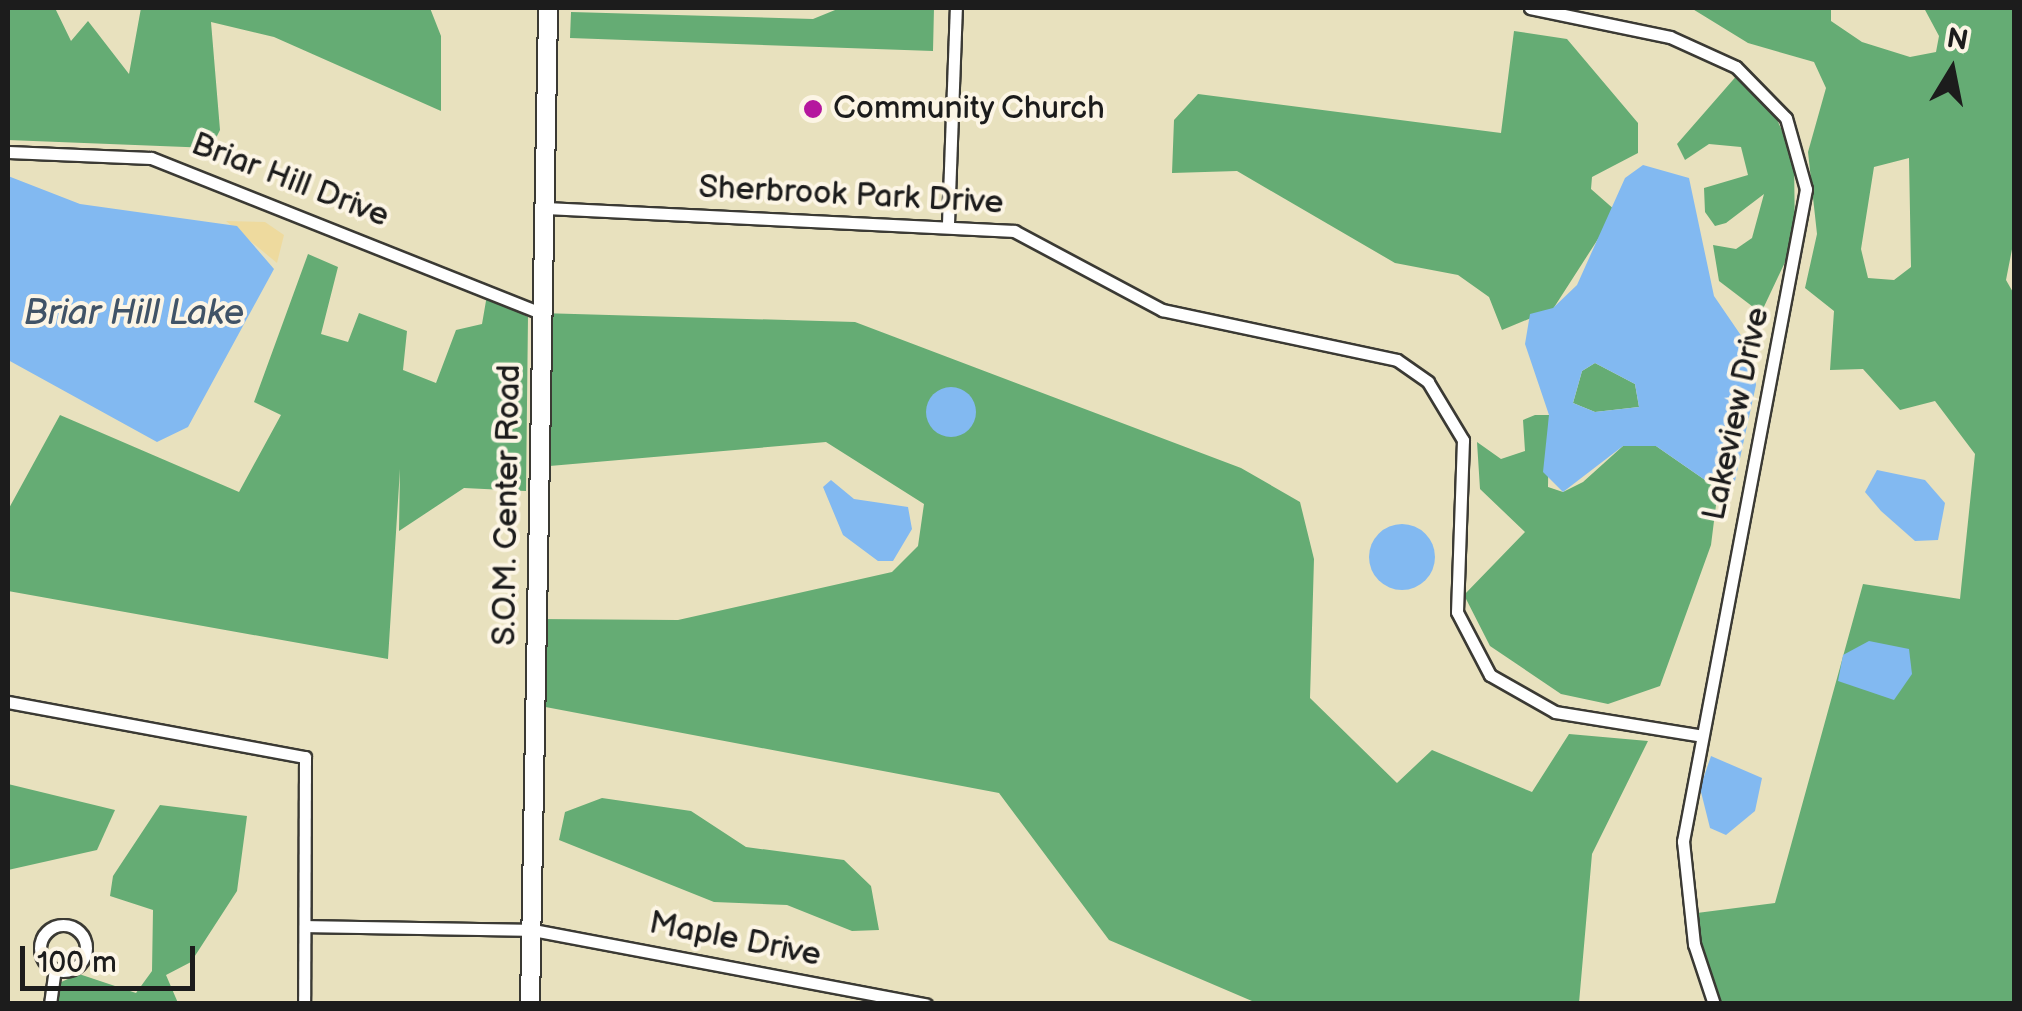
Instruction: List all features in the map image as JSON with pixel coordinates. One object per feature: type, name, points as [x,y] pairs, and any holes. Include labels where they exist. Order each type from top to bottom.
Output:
[{"type":"main road","name":"S.O.M. Center Road","points":[[530,1004],[548,8]]},
{"type":"street","points":[[948,223],[956,8]]},
{"type":"street","name":"Lakeview Drive","points":[[1530,8],[1709,50],[1764,90],[1800,152],[1806,218],[1697,735],[1684,884],[1714,1004]]},
{"type":"street","name":"Briar Hill Drive","points":[[8,152],[151,158],[540,314]]},
{"type":"street","name":"Sherbrook Park Drive","points":[[546,208],[948,223],[1014,231],[1162,310],[1397,360],[1428,382],[1462,440],[1457,612],[1490,675],[1556,712],[1697,735]]},
{"type":"street","points":[[8,702],[305,757],[304,1004]]},
{"type":"street","name":"Maple Drive","points":[[306,926],[533,930],[926,1004]]},
{"type":"street","points":[[52,928],[74,928],[86,946],[83,961],[55,970],[40,954],[42,939],[52,928]]},
{"type":"street","points":[[50,1004],[55,970]]},
{"type":"green space","points":[[8,8],[55,8],[71,41],[88,21],[129,74],[141,8],[430,8],[441,36],[441,111],[274,37],[211,22],[220,130],[211,148],[8,140]]},
{"type":"green space","points":[[840,8],[934,8],[933,51],[570,38],[571,12],[813,19]]},
{"type":"green space","points":[[1691,8],[1831,8],[1831,21],[1862,42],[1910,57],[1936,52],[1939,36],[1924,8],[2014,8],[2014,239],[2006,280],[2014,294],[2014,1003],[1714,1003],[1689,914],[1775,903],[1863,584],[1960,599],[1975,454],[1935,401],[1900,410],[1863,369],[1830,370],[1834,311],[1805,288],[1817,234],[1808,152],[1826,88],[1814,62],[1748,43]],"holes":[[[1909,158],[1911,267],[1894,280],[1868,278],[1861,249],[1874,167]]]},
{"type":"green space","points":[[1514,31],[1567,39],[1638,123],[1638,153],[1592,177],[1591,189],[1616,211],[1553,309],[1502,330],[1489,297],[1458,275],[1395,263],[1237,171],[1172,173],[1174,120],[1198,94],[1501,133]]},
{"type":"green space","points":[[1739,73],[1772,108],[1794,158],[1795,241],[1761,313],[1719,281],[1713,245],[1736,249],[1752,238],[1764,194],[1726,223],[1715,226],[1705,212],[1704,188],[1748,175],[1741,147],[1709,144],[1685,160],[1677,144]]},
{"type":"green space","points":[[308,254],[338,267],[321,334],[348,342],[359,313],[407,331],[403,370],[436,383],[456,330],[482,324],[487,295],[528,317],[526,491],[464,488],[399,531],[400,469],[388,659],[8,591],[8,510],[60,415],[239,492],[281,415],[254,402]]},
{"type":"green space","points":[[540,313],[855,322],[1241,468],[1300,502],[1314,559],[1310,698],[1397,783],[1432,750],[1532,792],[1569,734],[1648,741],[1592,854],[1579,1003],[1259,1004],[1109,940],[999,793],[535,705],[536,619],[678,620],[892,572],[918,546],[924,504],[826,442],[538,467]]},
{"type":"green space","points":[[1595,363],[1635,384],[1639,407],[1595,412],[1573,403],[1582,371]]},
{"type":"green space","points":[[1549,415],[1548,487],[1563,492],[1583,482],[1623,446],[1656,446],[1718,489],[1711,545],[1660,686],[1608,704],[1561,694],[1490,646],[1464,595],[1525,532],[1480,489],[1477,442],[1501,459],[1525,451],[1523,420]]},
{"type":"green space","points":[[8,784],[115,810],[97,850],[8,870]]},
{"type":"green space","points":[[602,798],[691,811],[746,847],[844,860],[871,886],[879,930],[852,931],[787,905],[714,902],[559,840],[565,812]]},
{"type":"green space","points":[[160,805],[247,816],[237,891],[191,962],[166,975],[178,1003],[58,1003],[59,983],[79,974],[136,993],[152,971],[153,910],[110,896],[113,876]]},
{"type":"sand","points":[[226,221],[265,222],[284,235],[277,263]]},
{"type":"water","points":[[1643,165],[1689,178],[1714,296],[1753,353],[1756,385],[1735,481],[1718,489],[1656,446],[1623,446],[1563,492],[1543,472],[1549,415],[1525,344],[1530,314],[1553,308],[1577,285],[1625,178]],"holes":[[[1595,363],[1635,384],[1639,407],[1595,412],[1573,403],[1582,371]]]},
{"type":"water","name":"Briar Hill Lake","points":[[8,176],[80,204],[237,226],[274,269],[188,427],[157,442],[8,360]]},
{"type":"water","points":[[951,387],[968,395],[976,412],[968,429],[951,437],[934,429],[926,412],[934,395]]},
{"type":"water","points":[[1877,470],[1925,480],[1945,503],[1938,540],[1915,541],[1881,511],[1865,492]]},
{"type":"water","points":[[831,480],[854,499],[908,507],[912,529],[893,561],[878,561],[843,535],[823,487]]},
{"type":"water","points":[[1402,524],[1425,534],[1435,557],[1425,580],[1402,590],[1379,580],[1369,557],[1379,534]]},
{"type":"water","points":[[1869,641],[1909,649],[1912,674],[1894,700],[1838,681],[1843,655]]},
{"type":"water","points":[[1711,756],[1762,778],[1755,811],[1726,835],[1710,828],[1700,788]]},
{"type":"place","name":"Community Church","points":[[813,109]]}]
